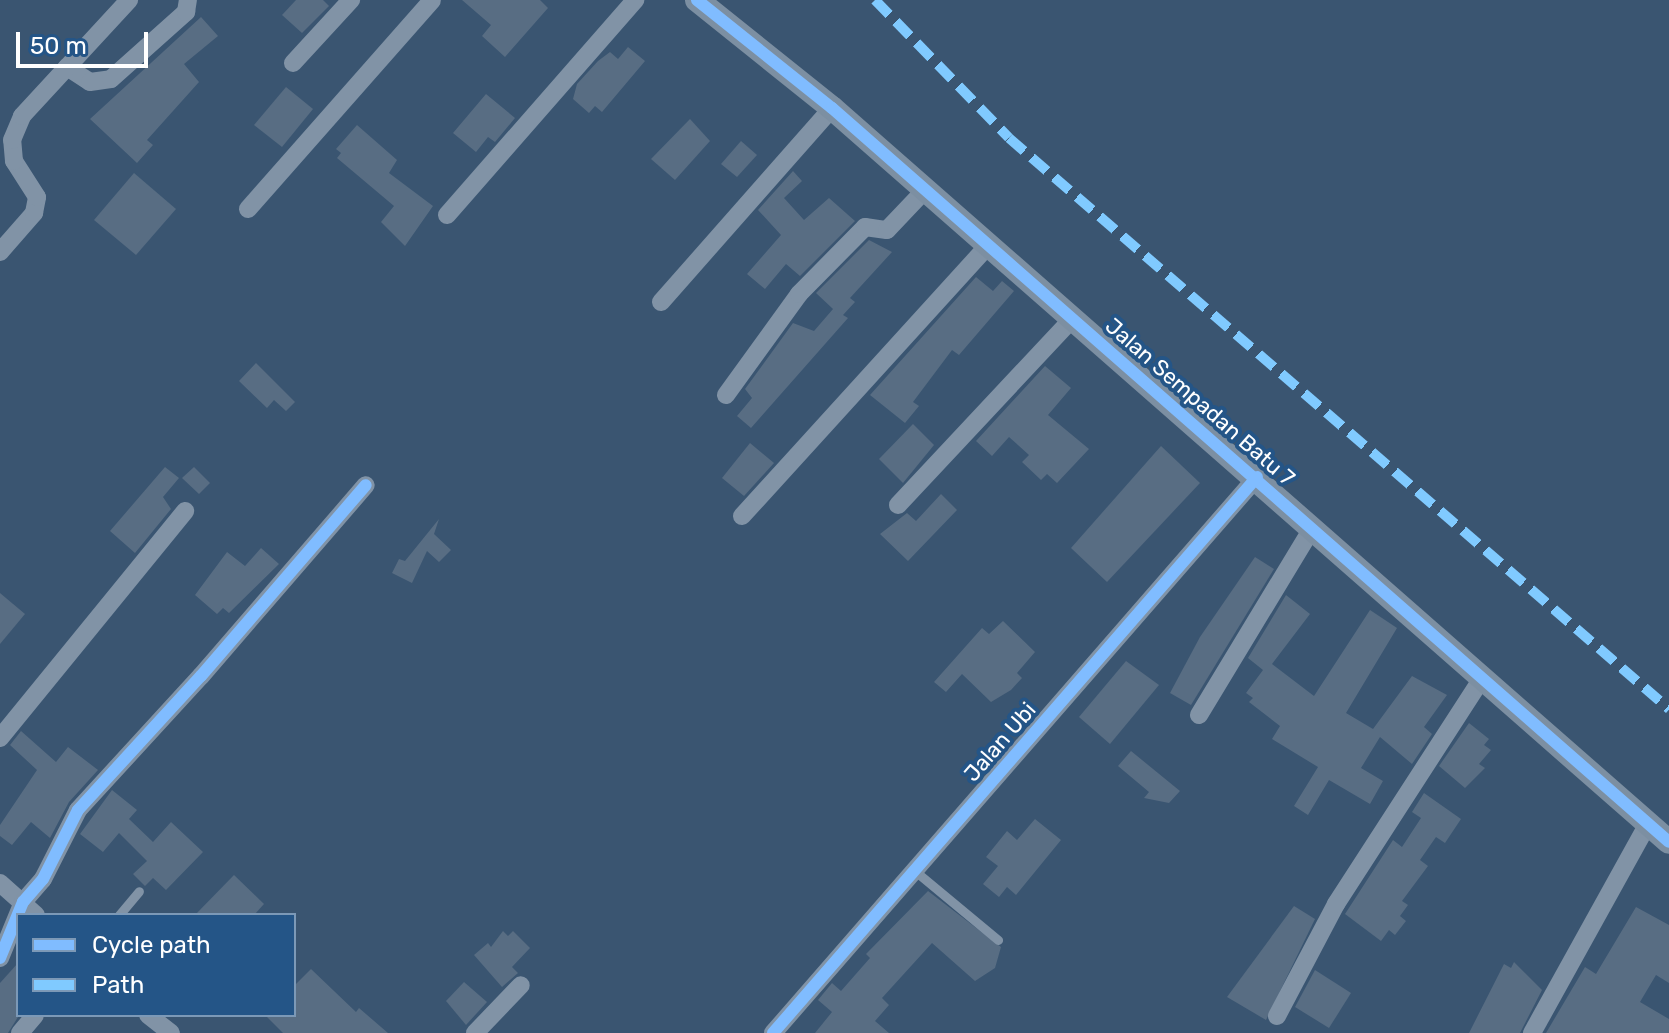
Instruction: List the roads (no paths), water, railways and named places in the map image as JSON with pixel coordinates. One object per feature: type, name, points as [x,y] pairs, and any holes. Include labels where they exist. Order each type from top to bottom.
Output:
[{"type":"street","points":[[0,252],[34,213],[37,197],[14,161],[12,140],[22,116],[129,0]]},
{"type":"street","points":[[67,67],[90,82],[111,79],[186,12],[188,0]]},
{"type":"street","points":[[293,63],[351,0]]},
{"type":"street","points":[[248,209],[432,0]]},
{"type":"street","points":[[447,215],[635,0]]},
{"type":"street","name":"Jalan Sempadan Batu 7","points":[[697,0],[832,108],[1257,477],[1669,842]]},
{"type":"street","points":[[661,302],[832,108]]},
{"type":"street","points":[[726,395],[810,283],[865,227],[887,230],[925,190]]},
{"type":"street","points":[[742,516],[989,245]]},
{"type":"street","points":[[898,505],[1073,318]]},
{"type":"street","name":"Jalan Ubi","points":[[773,1033],[1257,477]]},
{"type":"street","points":[[0,883],[30,909],[78,810],[105,777],[201,676],[366,485]]},
{"type":"street","points":[[0,738],[185,511]]},
{"type":"street","points":[[1199,715],[1313,527]]},
{"type":"street","points":[[1277,1016],[1336,904],[1482,678]]},
{"type":"street","points":[[1532,1033],[1648,824]]},
{"type":"street","points":[[0,958],[16,932]]},
{"type":"street","points":[[475,1033],[521,985]]},
{"type":"street","points":[[20,1033],[33,1017]]},
{"type":"street","points":[[151,1017],[171,1033]]},
{"type":"lane","points":[[915,871],[998,940]]},
{"type":"lane","points":[[121,913],[139,891]]}]
